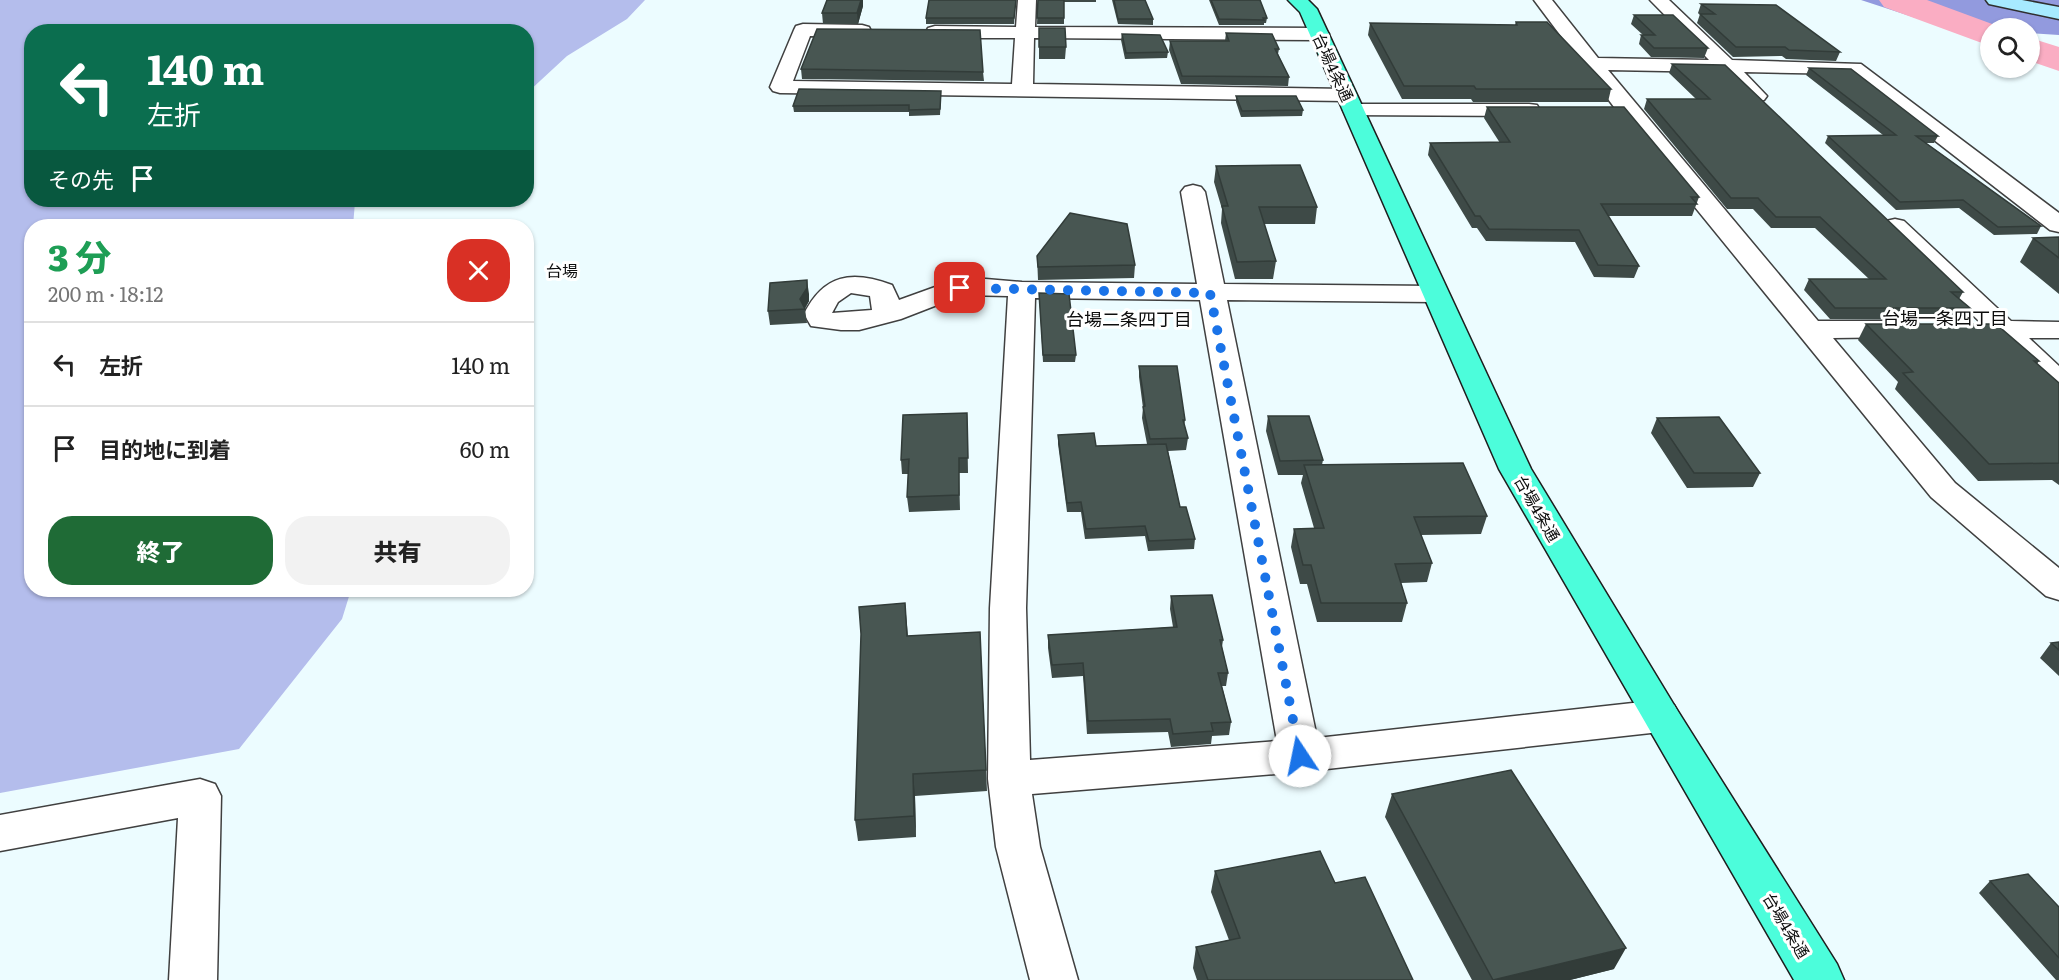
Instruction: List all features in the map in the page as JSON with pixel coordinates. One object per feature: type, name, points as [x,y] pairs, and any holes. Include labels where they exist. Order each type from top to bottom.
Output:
[{"type":"highway","name":"台場4条通","points":[[1310,11],[1515,469],[1660,716],[1820,980]]},
{"type":"street","points":[[1022,90],[1027,0]]},
{"type":"street","points":[[1544,0],[1591,64],[1616,110],[1808,330],[1943,490],[2059,587]]},
{"type":"street","points":[[1659,0],[1777,115]]},
{"type":"street","points":[[1995,0],[2059,13]]},
{"type":"street","points":[[920,32],[1024,33],[1310,11]]},
{"type":"street","points":[[884,31],[803,30],[780,87],[1022,90],[1544,110]]},
{"type":"street","points":[[1591,64],[1854,68],[2059,225]]},
{"type":"street","points":[[1193,192],[1210,293],[1300,756]]},
{"type":"street","points":[[1881,214],[2059,382]]},
{"type":"street","points":[[885,315],[960,288],[989,286],[1022,290],[1435,294]]},
{"type":"street","points":[[1022,290],[1008,608],[1009,779],[1018,847],[1054,980]]},
{"type":"street","points":[[1808,330],[1934,329]]},
{"type":"street","points":[[1969,329],[2059,330]]},
{"type":"street","points":[[1009,779],[1300,756],[1660,716]]},
{"type":"street","points":[[0,833],[200,796],[192,980]]},
{"type":"shaded area","points":[[0,0],[645,0],[627,19],[567,56],[534,87],[534,24],[24,24],[24,207],[355,207],[354,219],[24,219],[24,597],[349,597],[342,619],[239,749],[0,793]]},
{"type":"shaded area","points":[[1861,0],[2059,0],[2059,35],[2040,34],[2040,18],[1980,18],[1980,36],[1974,37]]},
{"type":"building","points":[[827,0],[861,0],[857,13],[822,13]]},
{"type":"building","points":[[929,0],[1016,0],[1014,18],[926,18]]},
{"type":"building","points":[[1038,0],[1064,0],[1064,18],[1037,18]]},
{"type":"building","points":[[1114,0],[1145,0],[1153,19],[1118,19]]},
{"type":"building","points":[[1211,0],[1260,0],[1267,18],[1263,18],[1264,20],[1219,19]]},
{"type":"building","points":[[1701,4],[1776,5],[1840,52],[1789,50],[1785,47],[1736,47],[1700,14],[1715,14]]},
{"type":"building","points":[[1634,15],[1673,15],[1708,48],[1654,48],[1641,35],[1655,35]]},
{"type":"building","points":[[1516,22],[1547,22],[1611,89],[1476,89],[1474,86],[1404,86],[1370,23],[1517,25]]},
{"type":"building","points":[[1039,28],[1065,28],[1066,47],[1039,47]]},
{"type":"building","points":[[817,29],[980,30],[983,72],[801,69]]},
{"type":"building","points":[[1226,33],[1272,34],[1279,49],[1275,49],[1289,77],[1182,76],[1170,41],[1229,41]]},
{"type":"building","points":[[1122,34],[1160,35],[1168,52],[1126,53]]},
{"type":"building","points":[[1672,64],[1725,65],[1963,292],[1951,292],[1970,308],[1835,308],[1809,279],[1886,279],[1820,217],[1776,217],[1758,198],[1731,198],[1647,99],[1710,99]]},
{"type":"building","points":[[1809,68],[1851,69],[1938,136],[1916,136],[2041,226],[1998,227],[1963,200],[1900,202],[1828,136],[1896,135]]},
{"type":"building","points":[[799,89],[941,91],[940,109],[909,110],[909,105],[793,106]]},
{"type":"building","points":[[1236,96],[1296,96],[1303,110],[1242,111]]},
{"type":"building","points":[[1487,107],[1624,107],[1699,197],[1691,197],[1697,204],[1601,204],[1639,266],[1598,265],[1579,230],[1489,229],[1480,216],[1475,216],[1430,143],[1510,142]]},
{"type":"building","points":[[1300,165],[1317,207],[1259,207],[1276,261],[1237,262],[1222,206],[1228,206],[1216,166]]},
{"type":"building","points":[[1070,213],[1127,224],[1135,265],[1038,267],[1037,256]]},
{"type":"building","points":[[2059,237],[2059,258],[2033,238]]},
{"type":"building","points":[[807,280],[807,288],[800,299],[805,309],[768,311],[770,283]]},
{"type":"building","points":[[1039,293],[1069,294],[1076,355],[1043,355]]},
{"type":"building","points":[[1866,324],[1996,324],[2039,361],[2034,361],[2059,383],[2059,463],[1989,464],[1903,373],[1913,372]]},
{"type":"building","points":[[1139,366],[1177,366],[1185,420],[1183,420],[1188,438],[1150,439],[1143,407],[1145,406]]},
{"type":"building","points":[[967,413],[968,458],[959,458],[959,495],[907,497],[909,459],[901,460],[903,415]]},
{"type":"building","points":[[1268,416],[1309,416],[1323,460],[1280,461]]},
{"type":"building","points":[[1719,417],[1760,473],[1694,473],[1657,418]]},
{"type":"building","points":[[1094,433],[1096,446],[1166,444],[1180,507],[1186,507],[1195,539],[1149,541],[1145,526],[1086,529],[1081,502],[1067,503],[1058,435]]},
{"type":"building","points":[[1463,463],[1487,516],[1414,517],[1432,563],[1395,564],[1407,603],[1321,603],[1311,565],[1303,565],[1294,529],[1324,528],[1304,465]]},
{"type":"building","points":[[1212,595],[1228,673],[1218,673],[1231,722],[1211,723],[1213,731],[1173,734],[1170,719],[1088,721],[1083,663],[1052,665],[1048,635],[1177,627],[1171,596]]},
{"type":"building","points":[[905,603],[907,636],[980,632],[986,770],[913,774],[914,816],[855,820],[861,634],[859,607]]},
{"type":"building","points":[[2059,642],[2059,650],[2051,643]]},
{"type":"building","points":[[1511,770],[1626,948],[1493,980],[1392,794]]},
{"type":"building","points":[[1320,851],[1335,883],[1365,877],[1413,980],[1208,980],[1196,947],[1240,938],[1215,871]]},
{"type":"building","points":[[2028,874],[2059,907],[2059,958],[1990,881]]},
{"type":"waterway","points":[[1896,0],[1980,31]]},
{"type":"waterway","points":[[2040,53],[2059,60]]},
{"type":"district","name":"台場","points":[[562,270]]},
{"type":"district","name":"台場一条四丁目","points":[[1945,317]]},
{"type":"district","name":"台場二条四丁目","points":[[1129,318]]},
{"type":"route","points":[[960,288],[989,286],[1022,290],[1210,293],[1300,756]]}]
